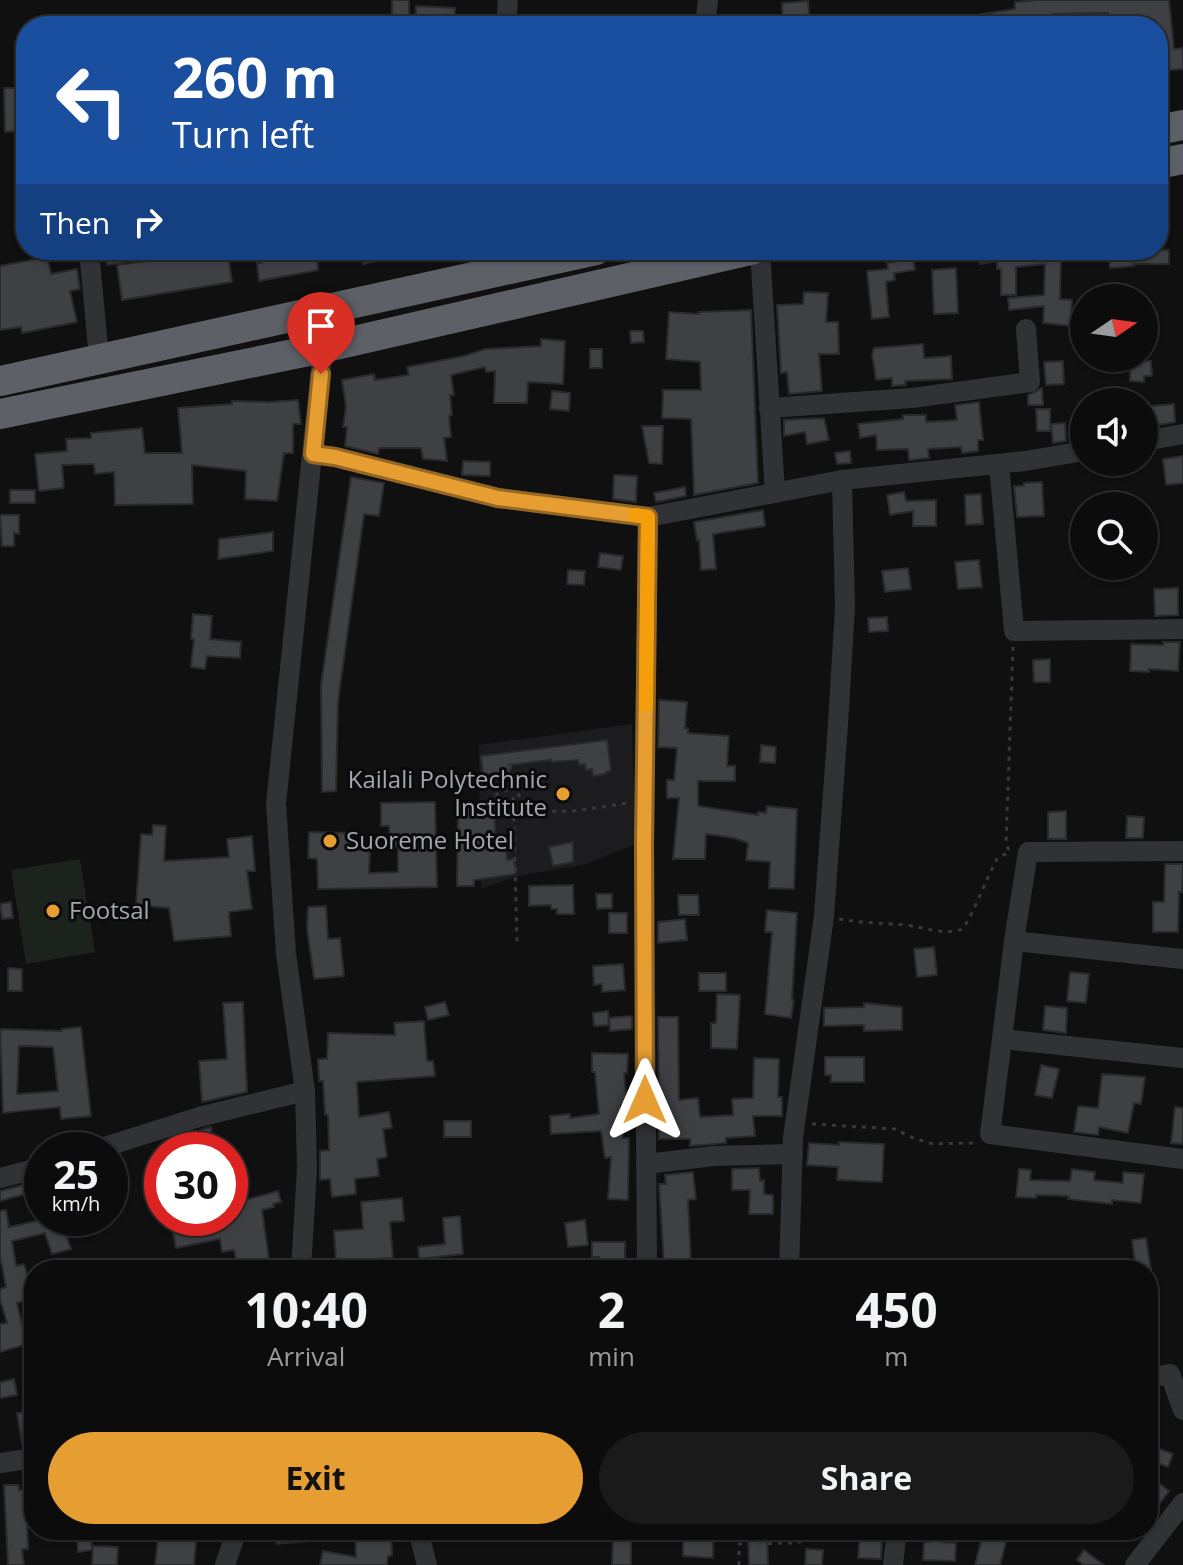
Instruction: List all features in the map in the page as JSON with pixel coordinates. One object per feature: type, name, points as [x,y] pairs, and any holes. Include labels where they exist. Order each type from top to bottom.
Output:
[{"type":"highway","points":[[0,414],[323,348],[707,260]]},
{"type":"highway","points":[[0,381],[317,311],[496,261]]},
{"type":"street","points":[[90,260],[99,358]]},
{"type":"street","points":[[761,260],[775,493]]},
{"type":"street","points":[[302,1260],[307,1168],[305,1091],[286,954],[276,804],[323,348],[317,311]]},
{"type":"street","points":[[769,408],[912,398],[1030,382],[1026,329]]},
{"type":"street","points":[[1158,438],[1183,434]]},
{"type":"street","points":[[313,454],[498,498],[648,517],[842,480],[999,464],[1070,453]]},
{"type":"street","points":[[999,464],[1014,631],[1183,629]]},
{"type":"street","points":[[789,1260],[795,1124],[824,916],[845,607],[842,480]]},
{"type":"street","points":[[647,1260],[645,801],[648,517]]},
{"type":"street","points":[[1183,851],[1019,852],[1014,941],[990,1134],[1183,1159]]},
{"type":"street","points":[[1014,941],[1183,959]]},
{"type":"street","points":[[1002,1039],[1183,1058]]},
{"type":"street","points":[[128,1140],[199,1117],[305,1091]]},
{"type":"street","points":[[646,1164],[714,1156],[793,1154]]},
{"type":"street","points":[[0,1178],[24,1172]]},
{"type":"street","points":[[1158,1376],[1170,1374],[1183,1410]]},
{"type":"street","points":[[0,1463],[24,1459]]},
{"type":"street","points":[[1158,1535],[1183,1503]]},
{"type":"street","points":[[225,1565],[234,1540]]},
{"type":"street","points":[[421,1540],[427,1565]]},
{"type":"street","points":[[893,1565],[896,1540]]},
{"type":"street","points":[[1135,1565],[1154,1540]]},
{"type":"path","points":[[1014,631],[1006,844],[1019,852]]},
{"type":"path","points":[[510,765],[517,944]]},
{"type":"path","points":[[513,787],[534,807],[547,813],[645,801]]},
{"type":"path","points":[[495,795],[513,787]]},
{"type":"path","points":[[497,815],[534,807]]},
{"type":"path","points":[[824,916],[875,925],[907,925],[948,934],[963,929],[979,903],[987,876],[998,857],[1019,852]]},
{"type":"path","points":[[795,1124],[895,1129],[933,1144],[981,1142],[990,1134]]},
{"type":"path","points":[[739,1565],[739,1544],[797,1543],[804,1540]]},
{"type":"shaded area","points":[[632,724],[636,844],[583,865],[517,876],[481,889],[479,745]]},
{"type":"shaded area","name":"Footsal","points":[[80,859],[95,952],[26,964],[11,870]]},
{"type":"building","points":[[392,0],[409,0],[409,16],[392,16]]},
{"type":"building","points":[[1169,0],[1174,49],[1183,48],[1183,69],[1168,70],[1168,16],[1108,16],[1108,13],[968,16],[1015,9],[1015,2]]},
{"type":"building","points":[[808,1],[809,16],[783,16],[782,3]]},
{"type":"building","points":[[416,6],[455,8],[455,16],[415,16]]},
{"type":"building","points":[[4,88],[16,88],[16,131],[5,132]]},
{"type":"building","points":[[1169,250],[1169,264],[1133,264],[1110,268],[1110,260],[1168,260]]},
{"type":"building","points":[[48,260],[51,274],[77,269],[80,289],[70,291],[77,322],[22,333],[21,327],[0,330],[0,266]]},
{"type":"building","points":[[106,260],[123,260],[123,263],[107,265]]},
{"type":"building","points":[[154,260],[229,260],[232,282],[122,300],[117,265]]},
{"type":"building","points":[[260,260],[318,260],[318,270],[259,281],[257,263],[261,263]]},
{"type":"building","points":[[913,260],[915,270],[894,273],[895,280],[886,282],[889,317],[872,319],[867,271],[888,269],[887,263]]},
{"type":"building","points":[[979,260],[1061,260],[1060,299],[1070,300],[1070,326],[1043,323],[1044,306],[1009,310],[1008,298],[1044,295],[1045,264],[1016,267],[1016,295],[1001,295],[1001,269],[997,269],[997,261],[980,264]]},
{"type":"building","points":[[956,268],[958,313],[934,314],[932,270]]},
{"type":"building","points":[[804,292],[828,293],[826,322],[838,322],[839,354],[819,354],[822,391],[789,394],[787,372],[781,373],[777,305],[803,304]]},
{"type":"building","points":[[751,310],[758,483],[694,495],[691,419],[662,418],[663,390],[701,390],[700,362],[666,359],[669,312],[699,314]]},
{"type":"building","points":[[630,331],[643,331],[644,342],[631,343]]},
{"type":"building","points":[[541,339],[565,341],[563,384],[528,382],[527,403],[494,403],[495,371],[486,372],[485,367],[451,375],[454,395],[450,395],[451,437],[444,438],[447,461],[423,459],[421,448],[379,448],[378,454],[345,446],[347,427],[343,427],[346,407],[342,380],[374,374],[375,380],[409,375],[407,367],[485,349],[541,346]]},
{"type":"building","points":[[923,344],[924,358],[951,356],[952,379],[905,381],[906,385],[892,386],[892,378],[876,380],[874,348]]},
{"type":"building","points":[[590,349],[602,349],[602,368],[590,368]]},
{"type":"building","points":[[1063,361],[1064,384],[1046,385],[1044,362]]},
{"type":"building","points":[[1130,372],[1152,372],[1152,376],[1144,376],[1144,382],[1130,381]]},
{"type":"building","points":[[1042,388],[1043,405],[1028,405],[1028,395]]},
{"type":"building","points":[[552,391],[570,393],[569,411],[550,409]]},
{"type":"building","points":[[298,400],[301,424],[293,424],[293,453],[284,453],[277,501],[245,499],[246,471],[192,465],[193,504],[115,505],[114,472],[95,474],[94,464],[62,465],[64,488],[39,491],[35,454],[67,451],[66,439],[91,438],[91,433],[142,428],[145,453],[182,453],[178,408],[232,404],[232,401]]},
{"type":"building","points":[[979,402],[983,440],[978,440],[978,451],[962,453],[961,447],[928,449],[929,458],[909,460],[908,449],[877,450],[876,435],[860,438],[858,424],[903,419],[903,415],[926,415],[926,422],[957,420],[955,405]]},
{"type":"building","points":[[1174,404],[1175,422],[1158,425],[1158,405]]},
{"type":"building","points":[[1036,409],[1050,409],[1050,431],[1037,431]]},
{"type":"building","points":[[824,418],[829,440],[807,444],[805,432],[784,436],[784,420]]},
{"type":"building","points":[[1065,423],[1066,441],[1053,443],[1051,424]]},
{"type":"building","points":[[642,426],[663,426],[662,464],[649,463]]},
{"type":"building","points":[[850,451],[851,463],[837,464],[835,453]]},
{"type":"building","points":[[1183,456],[1183,483],[1166,485],[1163,459]]},
{"type":"building","points":[[463,461],[490,462],[490,476],[462,475]]},
{"type":"building","points":[[614,475],[637,476],[636,502],[613,499]]},
{"type":"building","points":[[351,477],[384,483],[379,516],[364,514],[338,701],[336,791],[322,792],[321,685]]},
{"type":"building","points":[[1042,482],[1044,516],[1017,517],[1014,486]]},
{"type":"building","points":[[685,487],[686,496],[656,502],[654,493]]},
{"type":"building","points":[[10,490],[35,490],[35,503],[10,503]]},
{"type":"building","points":[[904,492],[906,501],[936,500],[936,526],[913,526],[913,511],[890,515],[887,495]]},
{"type":"building","points":[[981,494],[983,524],[966,525],[965,495]]},
{"type":"building","points":[[763,510],[765,526],[713,534],[716,569],[701,570],[694,522]]},
{"type":"building","points":[[0,515],[19,515],[19,534],[14,533],[14,546],[2,546]]},
{"type":"building","points":[[273,532],[273,551],[218,559],[219,539]]},
{"type":"building","points":[[600,553],[623,556],[621,570],[598,567]]},
{"type":"building","points":[[979,560],[982,587],[958,589],[955,562]]},
{"type":"building","points":[[908,568],[911,589],[885,592],[882,571]]},
{"type":"building","points":[[568,570],[585,571],[584,585],[567,584]]},
{"type":"building","points":[[1178,588],[1178,615],[1155,616],[1154,589]]},
{"type":"building","points":[[193,614],[212,616],[210,639],[241,642],[240,658],[207,656],[205,669],[191,667]]},
{"type":"building","points":[[887,617],[888,631],[869,632],[868,618]]},
{"type":"building","points":[[1163,642],[1180,642],[1178,671],[1130,671],[1131,644],[1163,645]]},
{"type":"building","points":[[1050,659],[1050,682],[1034,682],[1033,660]]},
{"type":"building","points":[[659,700],[687,702],[685,728],[688,728],[688,733],[729,736],[727,766],[735,766],[735,781],[698,781],[698,806],[758,815],[758,812],[766,813],[767,806],[797,809],[794,889],[769,888],[770,862],[746,860],[748,843],[734,838],[706,834],[705,859],[673,859],[679,798],[667,798],[667,780],[674,780],[677,748],[658,747]]},
{"type":"building","points":[[607,740],[611,771],[606,774],[593,776],[592,769],[586,770],[585,764],[579,765],[578,760],[551,760],[509,765],[510,772],[483,775],[481,756]]},
{"type":"building","points":[[761,745],[776,747],[775,763],[760,762]]},
{"type":"building","points":[[494,801],[496,850],[506,849],[507,860],[514,859],[516,874],[474,880],[474,886],[457,886],[458,804]]},
{"type":"building","points":[[435,802],[437,887],[318,889],[317,859],[308,858],[309,832],[352,833],[351,850],[370,850],[369,873],[398,872],[398,846],[390,846],[389,826],[381,826],[381,803]]},
{"type":"building","points":[[1066,811],[1066,839],[1048,839],[1048,812]]},
{"type":"building","points":[[1127,816],[1144,817],[1143,838],[1126,838]]},
{"type":"building","points":[[153,825],[166,826],[164,861],[229,857],[227,839],[252,836],[255,871],[247,871],[252,909],[229,912],[231,936],[174,941],[169,908],[136,905],[141,834],[152,835]]},
{"type":"building","points":[[573,842],[573,862],[553,866],[549,847]]},
{"type":"building","points":[[1165,864],[1183,864],[1178,932],[1153,932],[1153,902],[1164,902]]},
{"type":"building","points":[[573,885],[574,914],[557,914],[557,909],[551,909],[551,905],[529,906],[529,886]]},
{"type":"building","points":[[596,894],[612,894],[612,908],[597,909]]},
{"type":"building","points":[[678,895],[698,895],[699,915],[679,915]]},
{"type":"building","points":[[11,902],[13,918],[2,919],[0,904]]},
{"type":"building","points":[[326,906],[328,939],[340,938],[344,976],[314,979],[307,929],[308,907]]},
{"type":"building","points":[[767,910],[797,913],[791,1018],[765,1014],[772,932],[765,932]]},
{"type":"building","points":[[609,913],[627,913],[627,933],[609,933]]},
{"type":"building","points":[[685,919],[687,940],[658,943],[658,922]]},
{"type":"building","points":[[934,947],[937,975],[917,977],[914,949]]},
{"type":"building","points":[[623,964],[625,990],[602,992],[602,984],[594,985],[593,966]]},
{"type":"building","points":[[8,968],[22,969],[22,991],[8,991]]},
{"type":"building","points":[[1070,972],[1089,974],[1086,1003],[1067,1001]]},
{"type":"building","points":[[699,973],[726,973],[726,991],[699,991]]},
{"type":"building","points":[[717,994],[740,995],[737,1049],[711,1048],[711,1023],[716,1023]]},
{"type":"building","points":[[243,1002],[247,1092],[202,1102],[199,1061],[227,1059],[223,1003]]},
{"type":"building","points":[[445,1002],[449,1015],[428,1020],[425,1007]]},
{"type":"building","points":[[864,1003],[902,1007],[902,1030],[864,1031],[864,1025],[824,1026],[824,1008],[864,1007]]},
{"type":"building","points":[[1045,1006],[1067,1008],[1066,1033],[1043,1030]]},
{"type":"building","points":[[608,1011],[609,1025],[594,1026],[593,1013]]},
{"type":"building","points":[[630,1016],[632,1029],[610,1031],[609,1018]]},
{"type":"building","points":[[658,1017],[678,1017],[679,1100],[698,1098],[700,1117],[733,1115],[732,1099],[753,1098],[754,1058],[779,1059],[778,1097],[782,1097],[782,1116],[753,1116],[755,1136],[726,1138],[726,1143],[690,1146],[690,1139],[659,1139]]},
{"type":"building","points":[[424,1021],[427,1061],[433,1061],[435,1076],[357,1082],[359,1117],[389,1112],[392,1128],[383,1129],[387,1157],[377,1159],[379,1176],[355,1179],[356,1194],[332,1197],[330,1179],[320,1180],[320,1151],[329,1150],[328,1115],[325,1115],[318,1059],[327,1059],[328,1033],[395,1035],[394,1023]]},
{"type":"building","points":[[81,1027],[91,1116],[61,1119],[60,1107],[3,1113],[0,1029]],"holes":[[[19,1046],[53,1047],[58,1091],[17,1094]]]},
{"type":"building","points":[[592,1053],[628,1054],[627,1073],[624,1073],[627,1104],[621,1105],[623,1138],[629,1138],[628,1200],[608,1199],[611,1157],[605,1158],[601,1131],[551,1134],[550,1116],[570,1114],[570,1118],[599,1114]]},
{"type":"building","points":[[825,1057],[864,1057],[864,1082],[831,1082],[831,1075],[825,1075]]},
{"type":"building","points":[[1041,1065],[1059,1069],[1052,1098],[1035,1095]]},
{"type":"building","points":[[1102,1074],[1145,1077],[1141,1104],[1134,1103],[1128,1133],[1099,1127],[1098,1135],[1074,1132],[1078,1106],[1098,1108]]},
{"type":"building","points":[[1175,1107],[1183,1108],[1183,1144],[1171,1143]]},
{"type":"building","points":[[444,1121],[471,1121],[471,1137],[444,1137]]},
{"type":"building","points":[[839,1142],[884,1144],[882,1182],[837,1180],[838,1167],[807,1165],[809,1143],[839,1145]]},
{"type":"building","points":[[759,1168],[760,1181],[764,1180],[764,1194],[773,1195],[773,1214],[749,1214],[750,1190],[732,1190],[732,1169]]},
{"type":"building","points":[[1019,1169],[1031,1170],[1030,1180],[1070,1181],[1072,1169],[1095,1172],[1094,1180],[1123,1183],[1123,1172],[1144,1174],[1141,1203],[1112,1200],[1112,1204],[1068,1199],[1069,1196],[1016,1197]]},
{"type":"building","points":[[693,1172],[696,1199],[688,1200],[691,1260],[664,1260],[659,1184],[666,1184],[665,1175]]},
{"type":"building","points":[[24,1185],[24,1194],[0,1201],[0,1191]]},
{"type":"building","points":[[278,1191],[281,1202],[262,1210],[269,1259],[236,1260],[234,1250],[222,1252],[220,1239],[176,1248],[174,1236],[248,1236],[248,1199]]},
{"type":"building","points":[[402,1198],[404,1221],[390,1222],[393,1258],[336,1260],[334,1231],[363,1229],[361,1202]]},
{"type":"building","points":[[6,1210],[9,1227],[24,1224],[24,1236],[33,1236],[12,1241],[16,1266],[24,1264],[24,1301],[17,1303],[24,1345],[0,1352],[0,1324],[7,1323],[0,1299],[0,1289],[6,1287],[0,1256],[0,1211]]},
{"type":"building","points":[[460,1216],[463,1254],[419,1259],[418,1247],[445,1244],[443,1218]]},
{"type":"building","points":[[585,1220],[588,1245],[568,1247],[565,1223]]},
{"type":"building","points":[[46,1236],[73,1236],[67,1238],[71,1249],[52,1254]]},
{"type":"building","points":[[1146,1238],[1149,1260],[1135,1260],[1132,1240]]},
{"type":"building","points":[[592,1242],[625,1242],[625,1260],[592,1257]]},
{"type":"building","points":[[14,1379],[17,1395],[0,1398],[0,1382]]},
{"type":"building","points":[[24,1412],[24,1443],[22,1443],[17,1413]]},
{"type":"building","points":[[1158,1448],[1173,1454],[1168,1467],[1158,1463]]},
{"type":"building","points":[[1158,1483],[1169,1491],[1158,1506]]},
{"type":"building","points":[[4,1485],[19,1485],[19,1490],[24,1490],[24,1540],[28,1540],[28,1549],[22,1549],[24,1565],[8,1565]]},
{"type":"building","points":[[77,1540],[91,1540],[92,1550],[78,1552]]},
{"type":"building","points":[[158,1540],[196,1540],[194,1565],[155,1565]]},
{"type":"building","points":[[276,1540],[308,1540],[308,1541],[276,1544]]},
{"type":"building","points":[[355,1540],[391,1540],[392,1555],[388,1556],[387,1565],[320,1565],[323,1551],[356,1557]]},
{"type":"building","points":[[613,1540],[631,1540],[631,1565],[612,1565]]},
{"type":"building","points":[[683,1540],[713,1540],[713,1558],[683,1556]]},
{"type":"building","points":[[748,1540],[767,1540],[768,1565],[749,1565]]},
{"type":"building","points":[[859,1540],[882,1540],[881,1559],[858,1558]]},
{"type":"building","points":[[943,1540],[956,1543],[955,1561],[923,1560],[924,1542]]},
{"type":"building","points":[[981,1540],[1006,1542],[1000,1565],[975,1565]]},
{"type":"building","points":[[93,1546],[118,1547],[117,1565],[92,1565]]},
{"type":"building","points":[[806,1549],[823,1550],[822,1565],[805,1565]]},
{"type":"building","points":[[1084,1550],[1104,1565],[1084,1565],[1077,1560]]},
{"type":"slow traffic","points":[[635,515],[648,517],[646,705]]},
{"type":"place","name":"Kailali Polytechnic Institute","points":[[563,794]]},
{"type":"place","name":"Suoreme Hotel","points":[[330,841]]},
{"type":"place","name":"Footsal","points":[[53,911]]},
{"type":"route","points":[[321,374],[313,454],[498,498],[648,517],[645,1100]]}]
